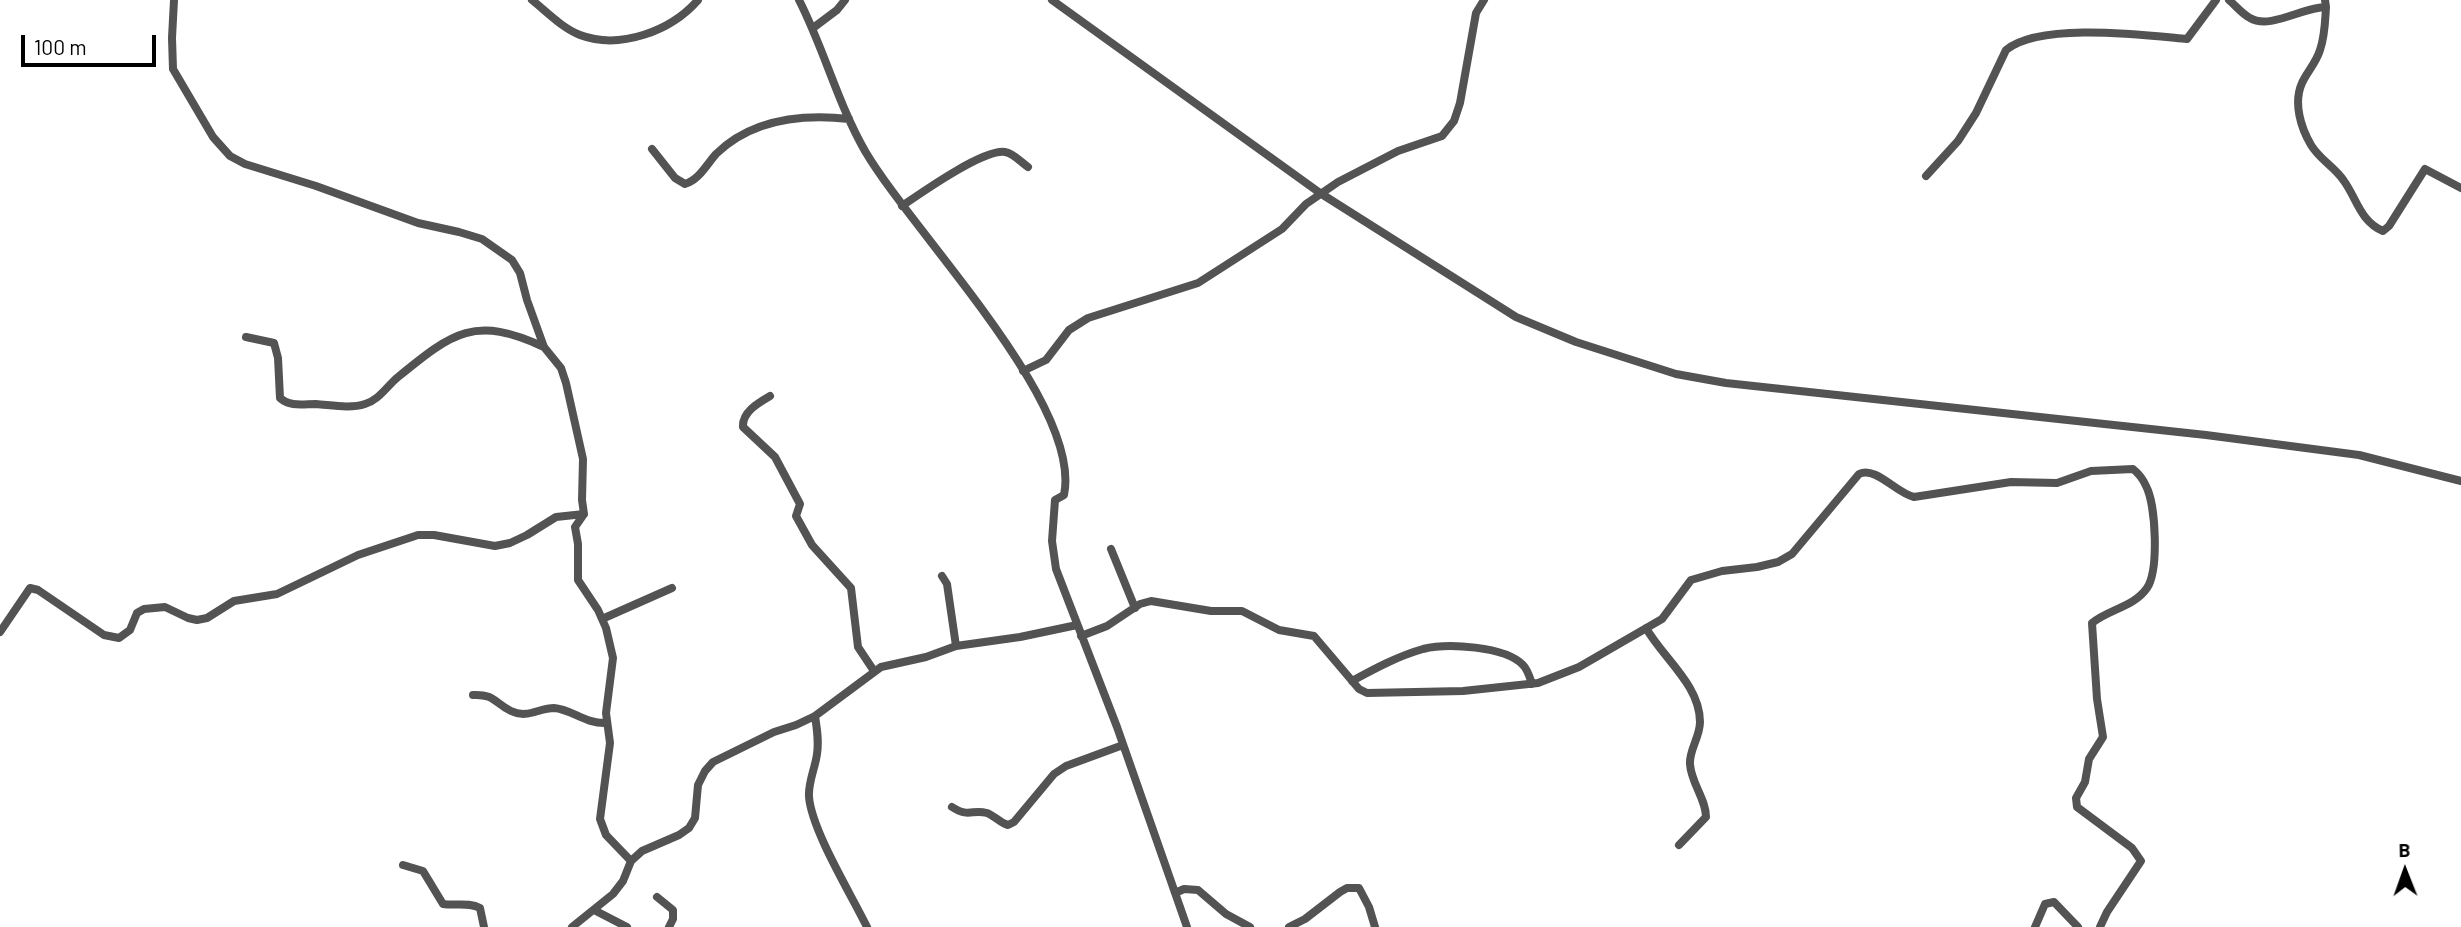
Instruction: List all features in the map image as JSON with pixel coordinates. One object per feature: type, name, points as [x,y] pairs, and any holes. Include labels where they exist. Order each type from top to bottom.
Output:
[{"type":"street","points":[[174,0],[173,69],[221,147],[245,164],[418,223],[482,239],[512,260],[520,273],[544,347],[561,368],[583,459],[584,514],[575,527],[578,580],[602,619],[612,658],[606,723],[610,743],[600,819],[606,835],[631,861]]},
{"type":"street","points":[[532,0],[562,25],[579,35],[614,41],[635,38],[672,22],[698,0]]},
{"type":"street","points":[[799,0],[849,119],[866,152],[902,206],[976,302],[1023,371],[1042,400],[1057,433],[1067,481],[1064,495],[1055,500],[1052,541],[1056,569],[1123,745],[1187,927]]},
{"type":"street","points":[[813,28],[837,10],[845,0]]},
{"type":"street","points":[[1052,0],[1320,193],[1516,317],[1576,342],[1676,374],[1726,383],[2206,435],[2359,455],[2461,481]]},
{"type":"street","points":[[1023,371],[1046,360],[1069,330],[1088,318],[1198,283],[1282,229],[1320,193],[1364,167],[1442,136],[1454,121],[1460,103],[1476,13],[1484,0]]},
{"type":"street","points":[[1926,176],[1958,141],[1976,113],[2006,50],[2014,43],[2029,38],[2087,34],[2135,33],[2187,39],[2216,0]]},
{"type":"street","points":[[2229,0],[2249,18],[2264,22],[2325,4],[2323,40],[2314,67],[2301,85],[2298,110],[2311,145],[2321,160],[2343,179],[2367,221],[2377,228],[2386,229],[2425,169],[2461,188]]},
{"type":"street","points":[[652,149],[675,178],[685,184],[693,181],[719,152],[739,137],[767,125],[790,118],[849,119]]},
{"type":"street","points":[[902,206],[936,182],[993,154],[1009,153],[1028,167]]},
{"type":"street","points":[[246,337],[274,343],[278,358],[280,398],[286,403],[299,404],[364,405],[377,398],[395,380],[434,350],[466,332],[493,329],[514,334],[544,347]]},
{"type":"street","points":[[769,396],[754,405],[742,423],[775,457],[800,503],[796,516],[812,545],[851,588],[858,647],[874,671]]},
{"type":"street","points":[[1081,636],[1107,626],[1140,604],[1151,601],[1211,611],[1242,611],[1279,630],[1314,636],[1359,688],[1377,694],[1532,684],[1579,667],[1662,619],[1691,580],[1722,571],[1757,568],[1778,562],[1792,554],[1863,472],[1871,472],[1900,492],[1914,497],[2011,482],[2057,483],[2091,471],[2133,469],[2147,487],[2153,512],[2151,578],[2148,587],[2132,602],[2092,623],[2097,699],[2103,737],[2089,759],[2085,782],[2076,798],[2077,807],[2132,848],[2141,861],[2100,927]]},
{"type":"street","points":[[0,632],[30,588],[38,590],[104,635],[119,638],[130,631],[137,613],[144,608],[165,607],[188,618],[207,618],[234,601],[277,594],[358,555],[418,535],[434,535],[495,546],[527,535],[556,517],[584,514]]},
{"type":"street","points":[[1111,549],[1135,608]]},
{"type":"street","points":[[942,576],[947,584],[956,646]]},
{"type":"street","points":[[602,619],[672,588]]},
{"type":"street","points":[[572,927],[613,894],[631,861],[642,851],[689,828],[695,818],[698,785],[713,762],[815,716],[874,671],[956,646],[1077,625]]},
{"type":"street","points":[[1646,628],[1691,689],[1698,703],[1699,735],[1690,763],[1706,817],[1679,845]]},
{"type":"street","points":[[1352,681],[1421,650],[1455,648],[1483,649],[1510,655],[1526,667],[1532,684]]},
{"type":"street","points":[[472,695],[490,695],[512,712],[529,715],[556,708],[585,721],[606,723]]},
{"type":"street","points":[[815,716],[818,745],[809,783],[810,806],[867,927]]},
{"type":"street","points":[[952,807],[963,814],[988,814],[1008,825],[1014,822],[1054,774],[1066,766],[1123,745]]},
{"type":"street","points":[[403,865],[423,871],[443,904],[474,905],[480,908],[484,927]]},
{"type":"street","points":[[1289,927],[1305,919],[1340,892],[1353,887],[1359,888],[1364,895],[1375,927]]},
{"type":"street","points":[[1175,893],[1184,889],[1198,890],[1226,914],[1250,927]]},
{"type":"street","points":[[657,897],[673,910],[673,919],[668,927]]},
{"type":"street","points":[[2035,927],[2045,904],[2054,902],[2078,927]]},
{"type":"street","points":[[594,910],[627,927]]}]
